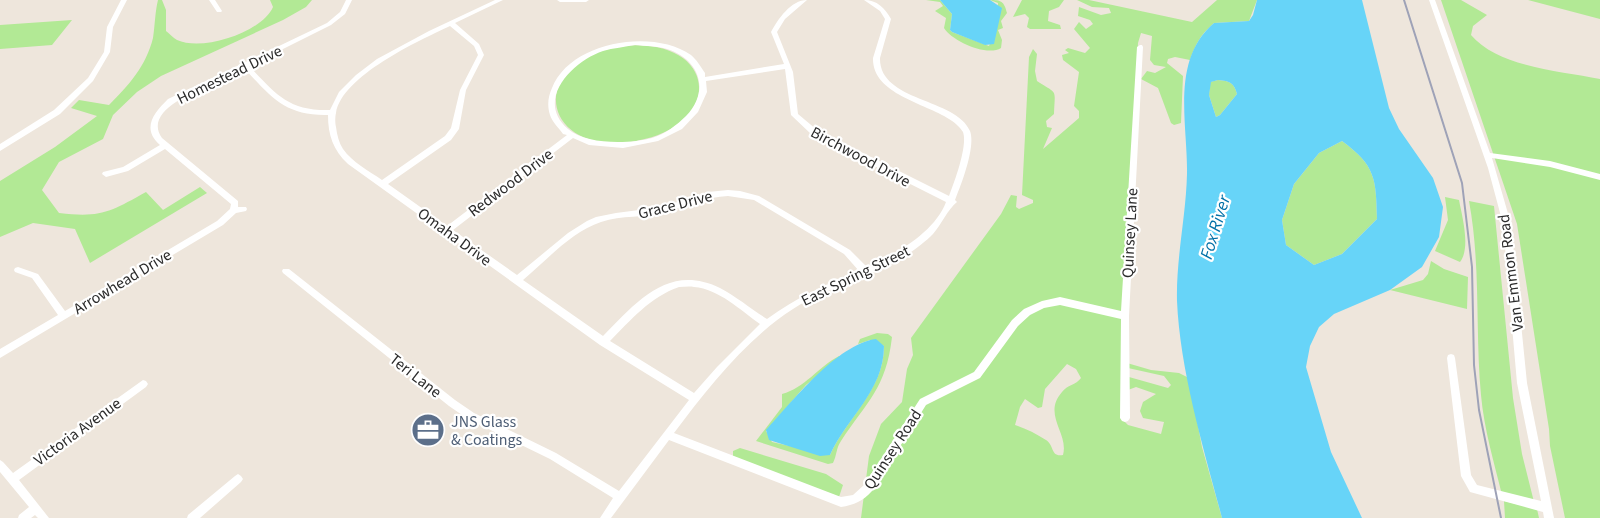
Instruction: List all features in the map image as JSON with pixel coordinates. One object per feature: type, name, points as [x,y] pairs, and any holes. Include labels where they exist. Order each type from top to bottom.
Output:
[{"type":"street","points":[[0,147],[57,112],[91,79],[107,52],[110,27],[124,0]]},
{"type":"street","points":[[212,0],[219,11]]},
{"type":"street","name":"Homestead Drive","points":[[164,146],[154,133],[154,124],[160,112],[186,92],[329,24],[343,13],[349,0]]},
{"type":"street","points":[[245,64],[281,103],[313,114],[332,112],[340,96],[363,71],[386,57],[500,0]]},
{"type":"street","points":[[560,0],[586,0]]},
{"type":"street","name":"Birchwood Drive","points":[[804,0],[776,25],[776,42],[788,66],[794,87],[792,105],[795,115],[802,124],[934,195],[953,202]]},
{"type":"street","name":"East Spring Street","points":[[605,518],[694,399],[766,323],[805,299],[899,257],[920,243],[937,226],[953,202],[966,152],[966,131],[952,117],[898,91],[881,76],[876,59],[888,19],[884,10],[867,0]]},
{"type":"street","name":"Van Emmon Road","points":[[1432,0],[1488,155],[1507,224],[1522,383],[1548,513]]},
{"type":"street","points":[[383,184],[446,140],[455,129],[463,90],[481,55],[477,45],[452,24]]},
{"type":"street","points":[[634,43],[666,47],[691,60],[704,79],[705,93],[701,105],[684,125],[665,136],[620,146],[595,143],[572,135],[559,125],[554,114],[551,94],[561,74],[595,51],[614,45],[634,43]]},
{"type":"street","name":"Quinsey Lane","points":[[1125,418],[1125,316],[1140,48]]},
{"type":"street","points":[[704,79],[788,66]]},
{"type":"street","name":"Omaha Drive","points":[[332,112],[333,137],[339,151],[351,162],[603,342],[694,399]]},
{"type":"street","name":"Redwood Drive","points":[[447,230],[572,135]]},
{"type":"street","points":[[106,174],[125,169],[164,146]]},
{"type":"street","name":"Arrowhead Drive","points":[[0,354],[220,223],[239,209],[235,202],[164,146]]},
{"type":"street","points":[[1488,155],[1550,164],[1600,177]]},
{"type":"street","name":"Grace Drive","points":[[517,280],[578,230],[593,222],[608,217],[662,210],[708,195],[723,193],[740,193],[756,198],[847,252],[866,273]]},
{"type":"street","points":[[18,270],[34,276],[64,316]]},
{"type":"street","name":"Teri Lane","points":[[286,271],[471,416],[553,456],[620,498]]},
{"type":"street","points":[[603,342],[655,292],[683,283],[712,288],[766,323]]},
{"type":"street","name":"Quinsey Road","points":[[667,435],[842,502],[850,501],[860,497],[868,488],[923,402],[977,375],[1015,323],[1027,312],[1042,304],[1060,301],[1125,316]]},
{"type":"street","points":[[1451,358],[1466,476],[1474,489],[1548,513]]},
{"type":"street","name":"Victoria Avenue","points":[[12,479],[143,384]]},
{"type":"street","points":[[0,465],[44,518]]},
{"type":"street","points":[[192,518],[238,479]]},
{"type":"street","points":[[23,518],[36,508]]},
{"type":"green space","points":[[158,0],[162,0],[166,10],[166,31],[177,40],[201,43],[245,32],[267,16],[273,7],[270,0],[312,0],[306,7],[283,20],[161,76],[137,92],[113,115],[103,139],[59,162],[42,190],[59,213],[85,215],[114,209],[146,192],[163,210],[200,187],[207,193],[90,263],[75,229],[33,223],[0,237],[0,181],[55,147],[97,116],[71,108],[79,100],[109,105],[123,90],[136,74],[150,48]]},
{"type":"green space","points":[[926,0],[940,0],[952,14],[950,30],[952,32],[989,46],[996,28],[998,3],[990,0],[1002,2],[1007,13],[1001,21],[1003,28],[998,30],[1002,40],[1001,48],[979,49],[954,38],[944,28],[946,18],[935,11],[943,6],[940,2]]},
{"type":"green space","points":[[1022,0],[1064,0],[1059,7],[1049,11],[1048,21],[1060,25],[1061,29],[1030,29],[1027,27],[1029,18],[1025,14],[1013,17]]},
{"type":"green space","points":[[1077,0],[1089,0],[1192,22],[1217,0],[1257,0],[1249,21],[1214,23],[1199,40],[1190,60],[1175,57],[1168,59],[1167,63],[1183,76],[1181,123],[1174,125],[1171,123],[1158,88],[1141,79],[1147,71],[1155,73],[1166,67],[1154,65],[1150,60],[1152,36],[1141,33],[1138,43],[1121,418],[1128,425],[1161,434],[1164,422],[1143,418],[1140,411],[1143,402],[1156,394],[1136,387],[1128,390],[1129,377],[1168,388],[1171,385],[1164,376],[1128,368],[1127,363],[1151,370],[1179,373],[1189,378],[1202,447],[1222,518],[861,518],[869,456],[881,424],[902,402],[907,369],[913,355],[911,338],[1001,214],[1011,195],[1017,196],[1016,207],[1019,209],[1033,203],[1033,200],[1022,195],[1029,57],[1033,49],[1037,54],[1035,71],[1037,81],[1052,90],[1055,95],[1054,114],[1046,121],[1047,127],[1052,128],[1043,149],[1079,118],[1079,111],[1074,106],[1079,72],[1063,60],[1062,55],[1069,53],[1065,50],[1068,48],[1085,53],[1090,48],[1074,29],[1079,22],[1086,29],[1093,24],[1090,20],[1078,16],[1079,7],[1101,15],[1111,13],[1109,8],[1092,7]],"holes":[[[1067,364],[1076,369],[1081,378],[1062,392],[1055,408],[1064,447],[1063,455],[1059,455],[1054,453],[1046,440],[1015,425],[1025,399],[1038,408],[1042,407],[1045,389]]]},
{"type":"green space","points":[[1441,0],[1461,0],[1487,15],[1473,26],[1471,35],[1483,46],[1497,54],[1531,66],[1600,79],[1600,518],[1565,518],[1550,446],[1517,224]]},
{"type":"green space","points":[[1528,0],[1600,0],[1600,19]]},
{"type":"green space","points":[[72,20],[52,45],[0,49],[0,25]]},
{"type":"green space","points":[[623,46],[655,47],[678,55],[693,68],[699,84],[696,102],[685,118],[665,132],[636,141],[604,142],[580,135],[564,122],[556,106],[558,87],[569,70],[591,55]]},
{"type":"green space","points":[[1218,80],[1231,83],[1237,94],[1216,117],[1209,95],[1210,82]]},
{"type":"green space","points":[[1342,141],[1362,158],[1372,174],[1376,193],[1377,219],[1342,254],[1314,265],[1286,245],[1282,220],[1294,184],[1319,153]]},
{"type":"green space","points":[[1445,197],[1459,200],[1465,240],[1465,249],[1460,262],[1435,251],[1448,220]]},
{"type":"green space","points":[[1469,201],[1494,206],[1513,398],[1522,454],[1534,502],[1502,495],[1487,433],[1479,371],[1475,249]]},
{"type":"green space","points":[[1431,261],[1444,269],[1468,277],[1467,309],[1390,290],[1423,280],[1428,274]]},
{"type":"green space","points":[[877,333],[888,334],[892,337],[885,370],[874,394],[839,444],[833,463],[828,464],[756,441],[782,407],[782,394],[798,387],[839,356],[841,357],[806,385],[766,431],[772,442],[830,455],[878,376],[884,346],[870,340],[858,344],[860,339]]},
{"type":"green space","points":[[740,448],[826,474],[843,485],[839,497],[733,457],[733,451]]},
{"type":"green space","points":[[1504,501],[1537,509],[1539,518],[1505,518]]},
{"type":"water","points":[[940,0],[990,0],[1002,8],[994,44],[985,45],[952,32],[950,30],[952,14]]},
{"type":"water","name":"Fox River","points":[[1257,0],[1362,0],[1389,108],[1399,129],[1433,178],[1443,207],[1439,237],[1422,267],[1390,290],[1334,314],[1319,327],[1310,346],[1306,367],[1331,452],[1362,518],[1222,518],[1188,382],[1177,301],[1187,174],[1184,114],[1186,74],[1191,55],[1200,38],[1214,23],[1249,21]],"holes":[[[1218,80],[1231,83],[1237,94],[1216,117],[1209,95],[1211,82]],[[1342,141],[1362,158],[1372,174],[1376,193],[1377,219],[1342,254],[1314,265],[1286,245],[1282,220],[1294,184],[1319,153]]]},
{"type":"water","points":[[876,339],[884,346],[878,377],[830,455],[820,456],[769,440],[766,430],[816,376],[846,352],[861,343]]},
{"type":"railway","points":[[1404,0],[1462,183],[1472,267],[1474,365],[1479,410],[1501,518]]},
{"type":"place","name":"JNS Glass & Coatings","points":[[428,430]]}]
